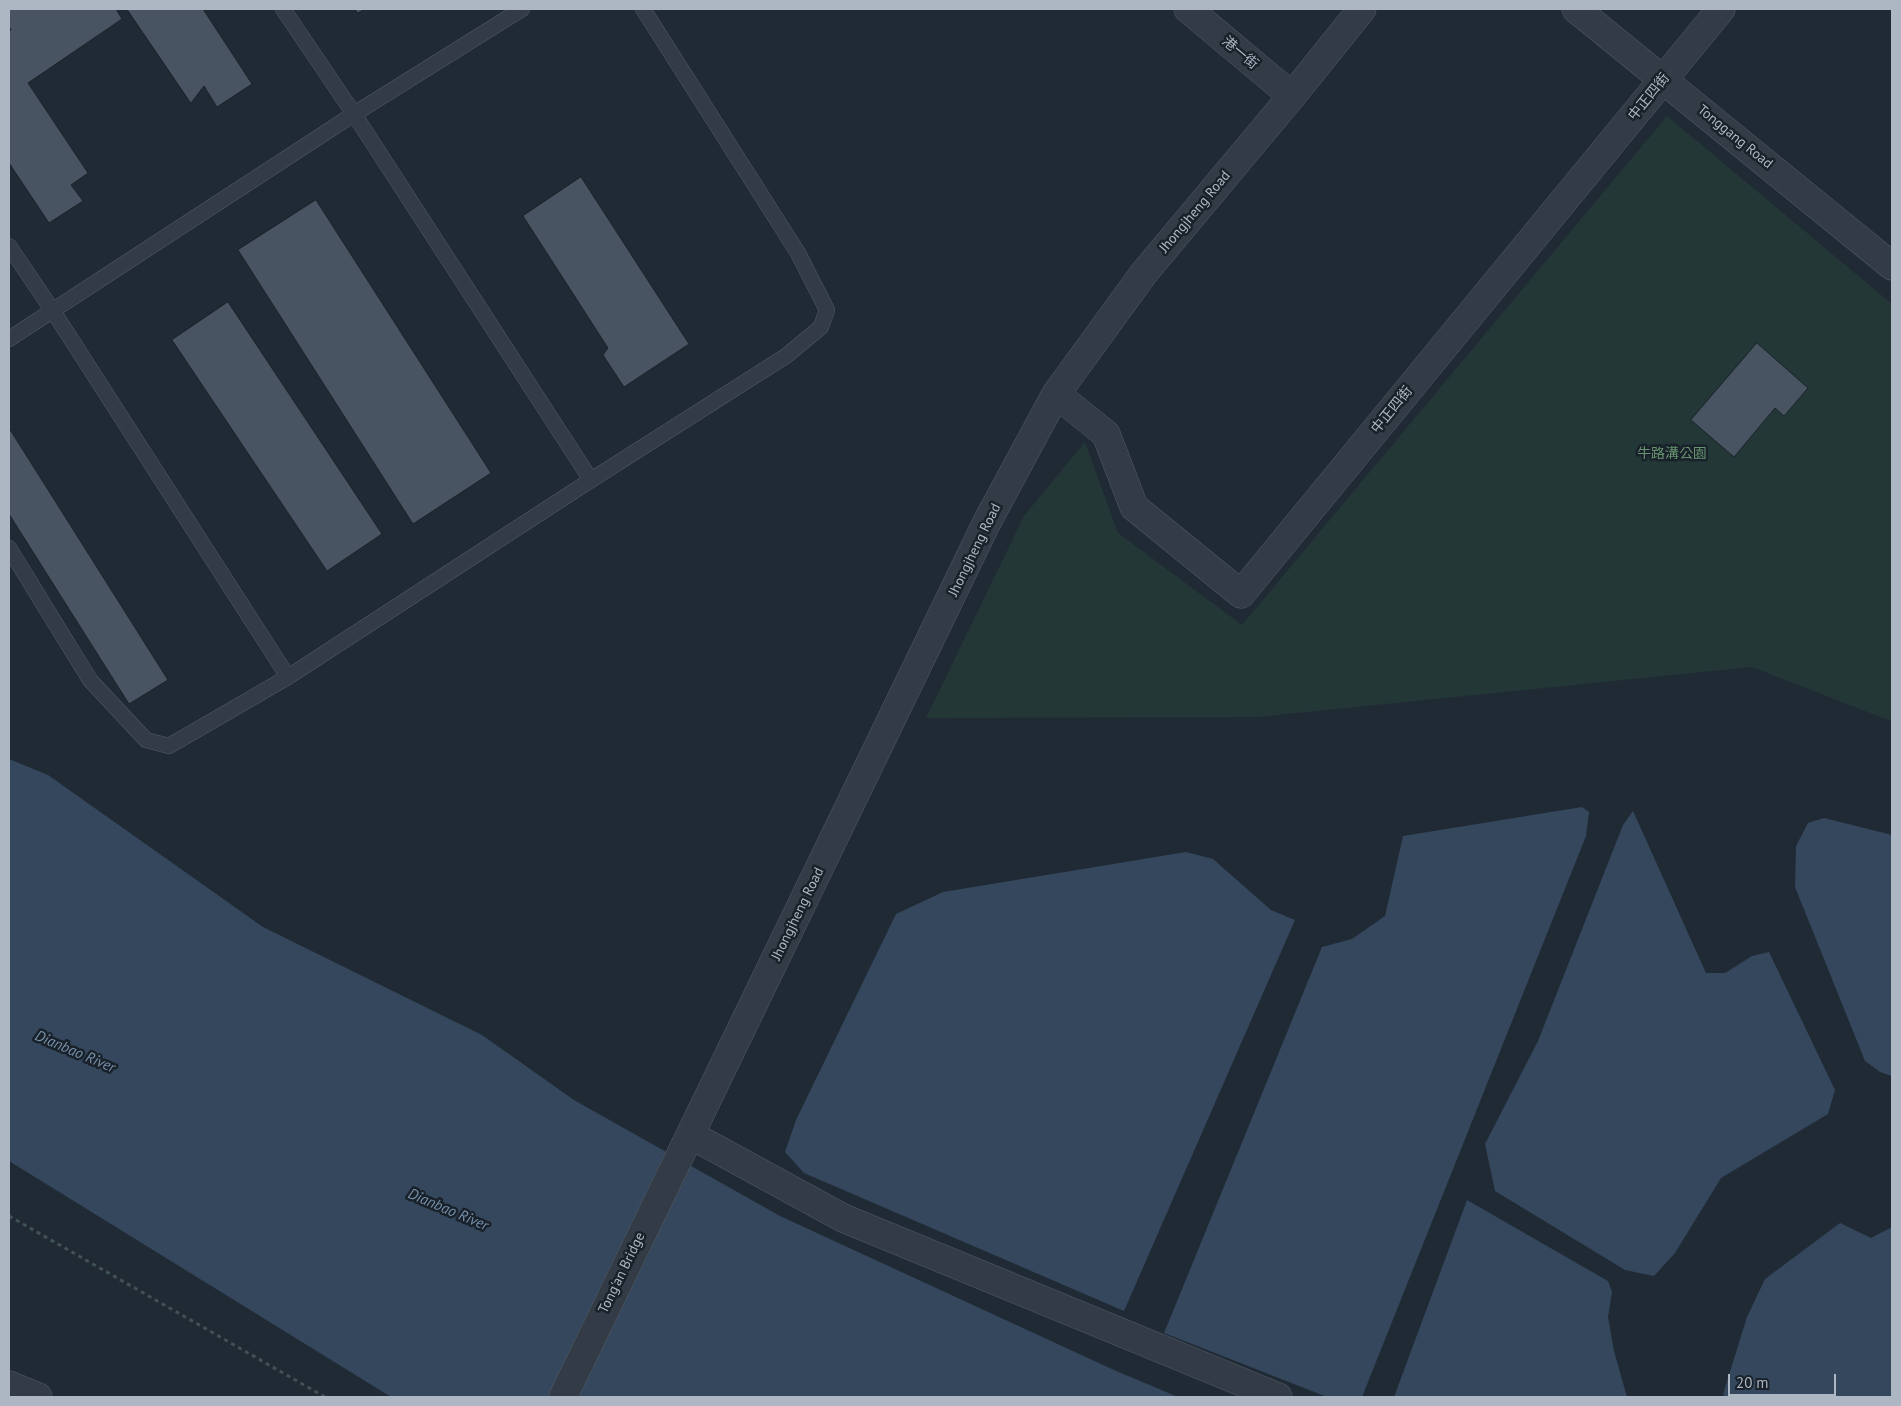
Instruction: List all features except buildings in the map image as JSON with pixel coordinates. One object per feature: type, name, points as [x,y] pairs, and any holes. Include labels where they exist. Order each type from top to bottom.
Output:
[{"type":"street","name":"港一街","points":[[1188,9],[1292,96]]},
{"type":"street","name":"Jhongjheng Road","points":[[686,1142],[987,522],[1056,394],[1144,273],[1362,9]]},
{"type":"street","name":"Tonggang Road","points":[[1576,9],[1892,266]]},
{"type":"street","name":"中正四街","points":[[1056,394],[1106,434],[1134,507],[1241,594],[1721,9]]},
{"type":"street","name":"Tong'an Bridge","points":[[563,1397],[686,1142]]},
{"type":"street","points":[[686,1142],[843,1218],[1278,1397]]},
{"type":"street","points":[[9,1384],[38,1397]]},
{"type":"lane","points":[[283,9],[354,114],[591,480]]},
{"type":"lane","points":[[9,339],[354,114],[522,9]]},
{"type":"lane","points":[[9,548],[90,680],[146,740],[169,746],[288,677],[786,356],[821,327],[826,310],[798,253],[643,9]]},
{"type":"lane","points":[[9,246],[53,311],[288,677]]},
{"type":"path","points":[[9,1216],[325,1397]]},
{"type":"green space","name":"牛路溝公園","points":[[1667,116],[1892,304],[1892,719],[1888,720],[1752,667],[1257,717],[926,718],[1024,516],[1085,442],[1118,533],[1242,625]]},
{"type":"water","name":"Dianbao River","points":[[9,759],[48,775],[263,927],[482,1035],[574,1100],[780,1216],[1114,1370],[1178,1397],[391,1397],[9,1161]]},
{"type":"water","points":[[1582,807],[1589,812],[1586,836],[1362,1397],[1327,1397],[1164,1333],[1322,947],[1352,939],[1385,916],[1403,836]]},
{"type":"water","points":[[1633,811],[1706,973],[1725,973],[1752,956],[1769,952],[1835,1090],[1828,1114],[1721,1178],[1675,1253],[1654,1276],[1625,1270],[1495,1191],[1485,1144],[1538,1041],[1623,825]]},
{"type":"water","points":[[1824,818],[1892,835],[1892,1076],[1880,1072],[1865,1061],[1795,887],[1796,846],[1808,823]]},
{"type":"water","points":[[1186,852],[1213,859],[1271,910],[1295,920],[1124,1311],[804,1173],[785,1152],[796,1120],[896,914],[943,892]]},
{"type":"water","points":[[1467,1200],[1608,1281],[1612,1292],[1608,1317],[1614,1351],[1627,1397],[1394,1397]]},
{"type":"water","points":[[1840,1223],[1871,1238],[1892,1227],[1892,1397],[1723,1397],[1747,1317],[1765,1279]]}]
